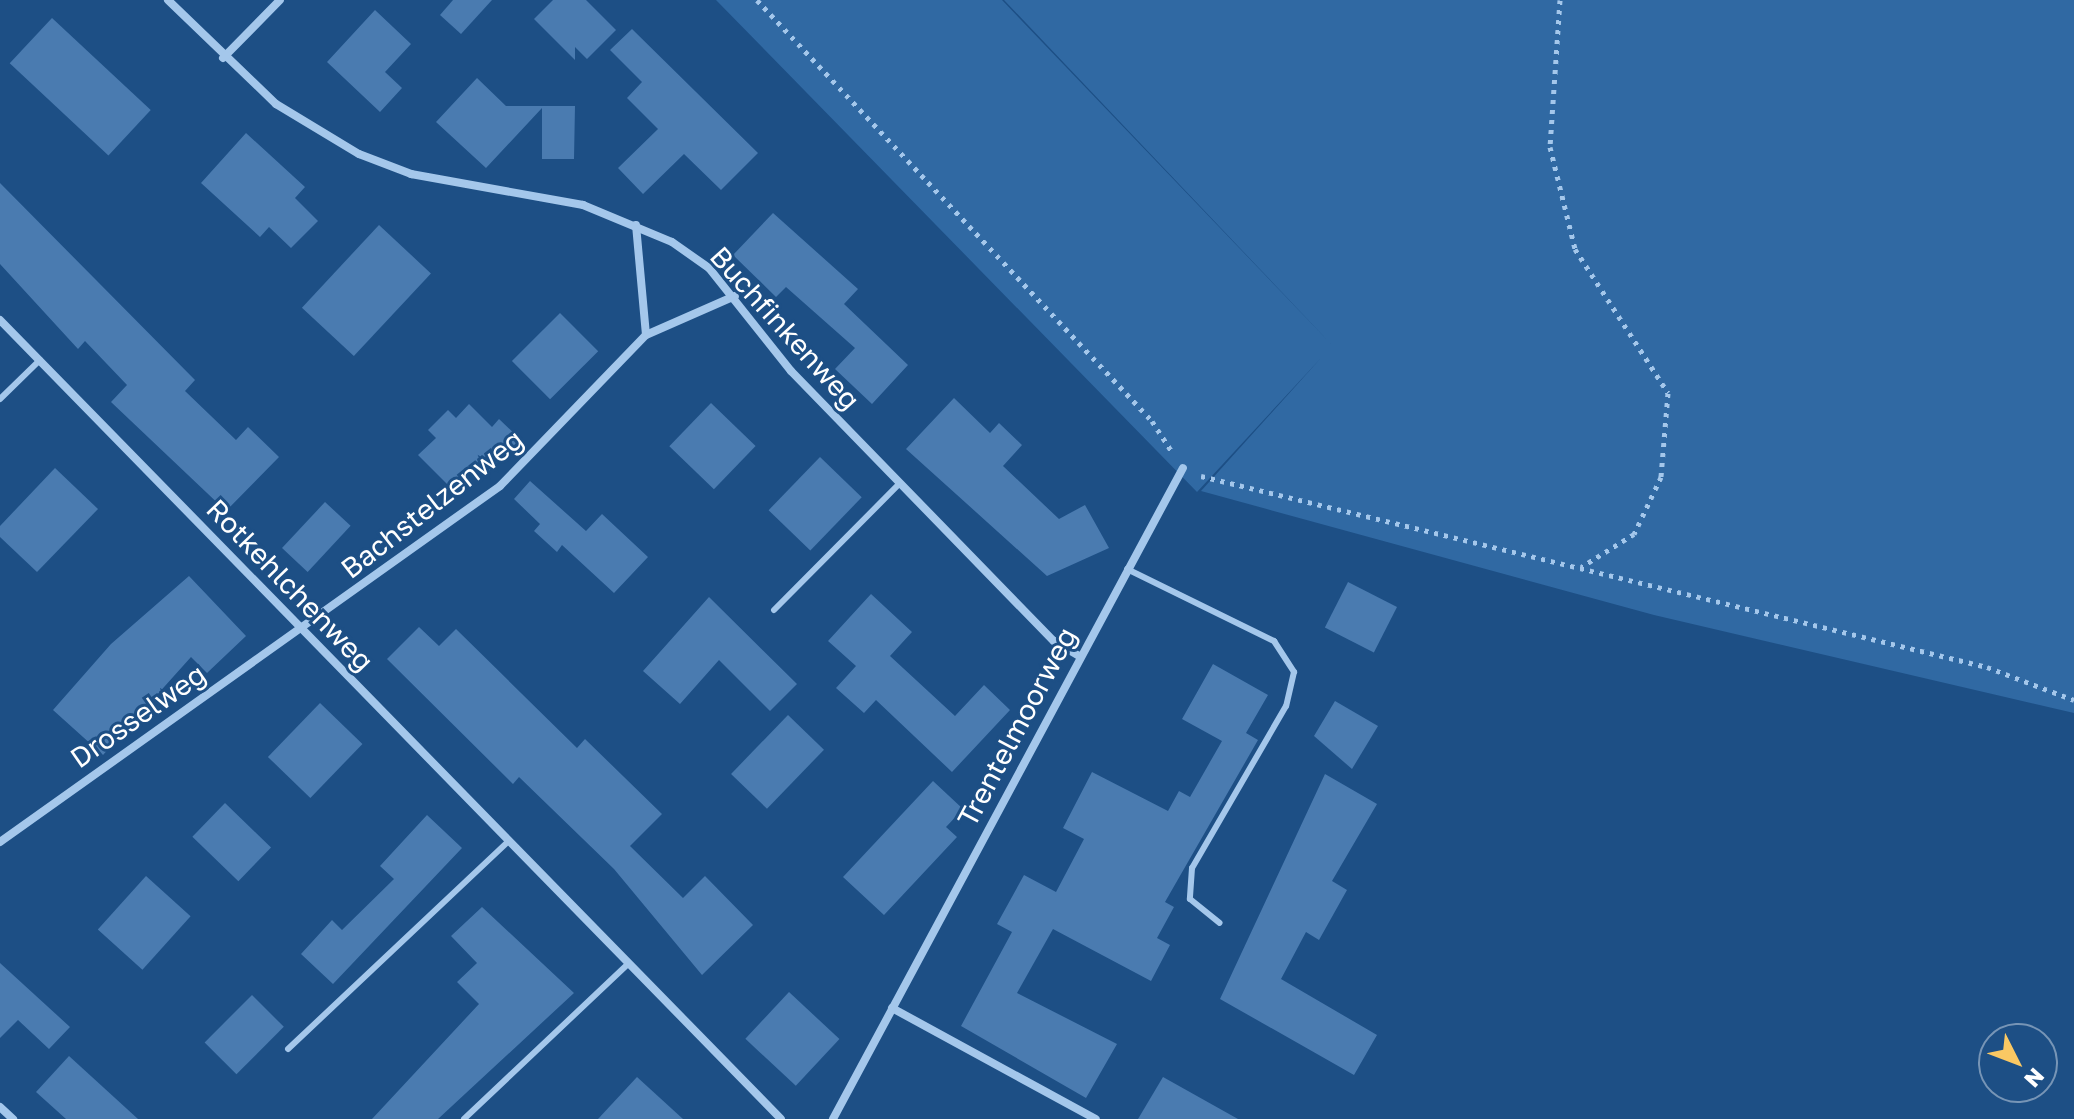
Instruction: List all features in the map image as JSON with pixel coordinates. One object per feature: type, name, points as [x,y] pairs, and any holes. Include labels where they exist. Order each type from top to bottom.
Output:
[{"type":"street","name":"Buchfinkenweg","points":[[168,0],[223,58],[309,129],[359,154],[411,174],[583,205],[636,225],[709,268],[735,296],[791,371],[1054,641],[1079,656]]},
{"type":"street","points":[[223,58],[280,0]]},
{"type":"street","points":[[636,225],[646,335]]},
{"type":"street","name":"Bachstelzenweg","points":[[302,628],[500,486],[646,335],[735,296]]},
{"type":"street","name":"Rotkehlchenweg","points":[[0,320],[781,1119]]},
{"type":"street","name":"Trentelmoorweg","points":[[833,1119],[1079,656],[1183,468]]},
{"type":"street","name":"Drosselweg","points":[[0,842],[302,628]]},
{"type":"street","points":[[892,1008],[1096,1119]]},
{"type":"street","points":[[0,1107],[13,1119]]},
{"type":"lane","points":[[0,399],[40,360]]},
{"type":"lane","points":[[774,610],[900,483]]},
{"type":"lane","points":[[1127,569],[1274,641],[1294,672],[1286,706],[1192,868],[1190,899],[1220,923]]},
{"type":"lane","points":[[288,1049],[508,842]]},
{"type":"lane","points":[[464,1119],[628,964]]},
{"type":"path","points":[[757,0],[1152,421],[1183,468],[1217,484],[1409,532],[1580,567],[1987,667],[2074,700]]},
{"type":"path","points":[[1560,0],[1550,147],[1575,249],[1668,393],[1661,477],[1634,534],[1580,567]]},
{"type":"shaded area","points":[[716,0],[1002,0],[1333,346],[1004,0],[2074,0],[2074,713],[1654,615],[1201,491],[1321,358],[1197,492]]},
{"type":"building","points":[[453,0],[492,0],[461,34],[440,15]]},
{"type":"building","points":[[553,0],[586,0],[616,30],[587,59],[575,47],[575,60],[534,19]]},
{"type":"building","points":[[375,10],[411,44],[385,72],[402,88],[380,112],[327,62]]},
{"type":"building","points":[[52,18],[151,110],[108,155],[10,63]]},
{"type":"building","points":[[632,29],[758,153],[721,190],[684,154],[643,194],[618,168],[658,129],[627,98],[642,82],[610,50]]},
{"type":"building","points":[[477,78],[506,106],[575,106],[574,159],[542,159],[542,108],[486,168],[436,122]]},
{"type":"building","points":[[246,133],[305,187],[295,198],[318,221],[291,248],[269,227],[260,237],[201,183]]},
{"type":"building","points":[[0,183],[195,380],[185,391],[236,440],[248,427],[279,457],[226,511],[111,402],[127,385],[85,341],[78,349],[0,264]]},
{"type":"building","points":[[773,213],[858,289],[844,304],[908,365],[872,404],[835,369],[855,348],[786,287],[776,297],[733,255]]},
{"type":"building","points":[[379,225],[431,273],[354,356],[302,308]]},
{"type":"building","points":[[560,313],[598,351],[550,399],[512,361]]},
{"type":"building","points":[[954,398],[990,433],[999,423],[1022,445],[1003,466],[1059,519],[1085,505],[1109,548],[1047,576],[906,449]]},
{"type":"building","points":[[711,403],[756,446],[714,489],[669,446]]},
{"type":"building","points":[[469,404],[492,427],[499,419],[520,439],[486,474],[475,463],[451,488],[418,455],[436,438],[428,430],[448,410],[456,418]]},
{"type":"building","points":[[820,457],[862,497],[810,551],[769,510]]},
{"type":"building","points":[[55,468],[98,509],[37,572],[0,537],[0,526]]},
{"type":"building","points":[[530,481],[586,531],[602,514],[648,557],[614,593],[562,545],[557,552],[534,531],[540,524],[514,499]]},
{"type":"building","points":[[325,502],[351,526],[308,572],[282,548]]},
{"type":"building","points":[[189,576],[246,636],[207,673],[191,657],[103,755],[53,710],[111,644]]},
{"type":"building","points":[[1348,582],[1397,607],[1374,652],[1325,627]]},
{"type":"building","points":[[871,594],[912,632],[890,656],[955,716],[984,685],[1010,710],[952,772],[876,700],[864,713],[836,688],[856,666],[828,641]]},
{"type":"building","points":[[709,597],[797,684],[770,711],[719,660],[680,704],[643,671]]},
{"type":"building","points":[[419,627],[439,646],[456,629],[577,748],[585,739],[662,814],[630,846],[683,898],[705,876],[753,925],[702,975],[614,869],[519,777],[513,784],[387,659]]},
{"type":"building","points":[[1213,664],[1268,695],[1246,733],[1258,740],[1165,902],[1174,907],[1157,938],[1170,945],[1151,981],[1053,929],[1017,993],[1117,1044],[1086,1098],[961,1026],[1012,932],[997,924],[1024,875],[1056,892],[1084,839],[1063,828],[1092,772],[1168,811],[1179,791],[1190,797],[1222,741],[1182,719]]},
{"type":"building","points":[[1335,701],[1378,726],[1352,769],[1314,736]]},
{"type":"building","points":[[320,703],[362,744],[310,798],[268,757]]},
{"type":"building","points":[[788,715],[824,750],[767,809],[731,774]]},
{"type":"building","points":[[1325,774],[1377,804],[1332,881],[1347,890],[1319,940],[1306,932],[1281,979],[1377,1035],[1354,1075],[1220,999]]},
{"type":"building","points":[[933,781],[963,809],[946,827],[957,837],[884,915],[843,877]]},
{"type":"building","points":[[225,803],[271,847],[238,881],[192,837]]},
{"type":"building","points":[[427,815],[462,848],[333,984],[301,954],[332,920],[342,930],[394,879],[380,866]]},
{"type":"building","points":[[146,876],[191,916],[142,970],[98,930]]},
{"type":"building","points":[[482,907],[574,993],[438,1119],[372,1119],[479,1004],[457,982],[477,963],[451,936]]},
{"type":"building","points":[[0,963],[70,1027],[49,1049],[18,1020],[0,1038]]},
{"type":"building","points":[[789,992],[839,1039],[796,1086],[745,1039]]},
{"type":"building","points":[[252,995],[284,1027],[236,1074],[205,1042]]},
{"type":"building","points":[[69,1056],[138,1119],[66,1119],[36,1092]]},
{"type":"building","points":[[637,1077],[683,1119],[598,1119]]},
{"type":"building","points":[[1163,1077],[1238,1119],[1138,1119]]}]
